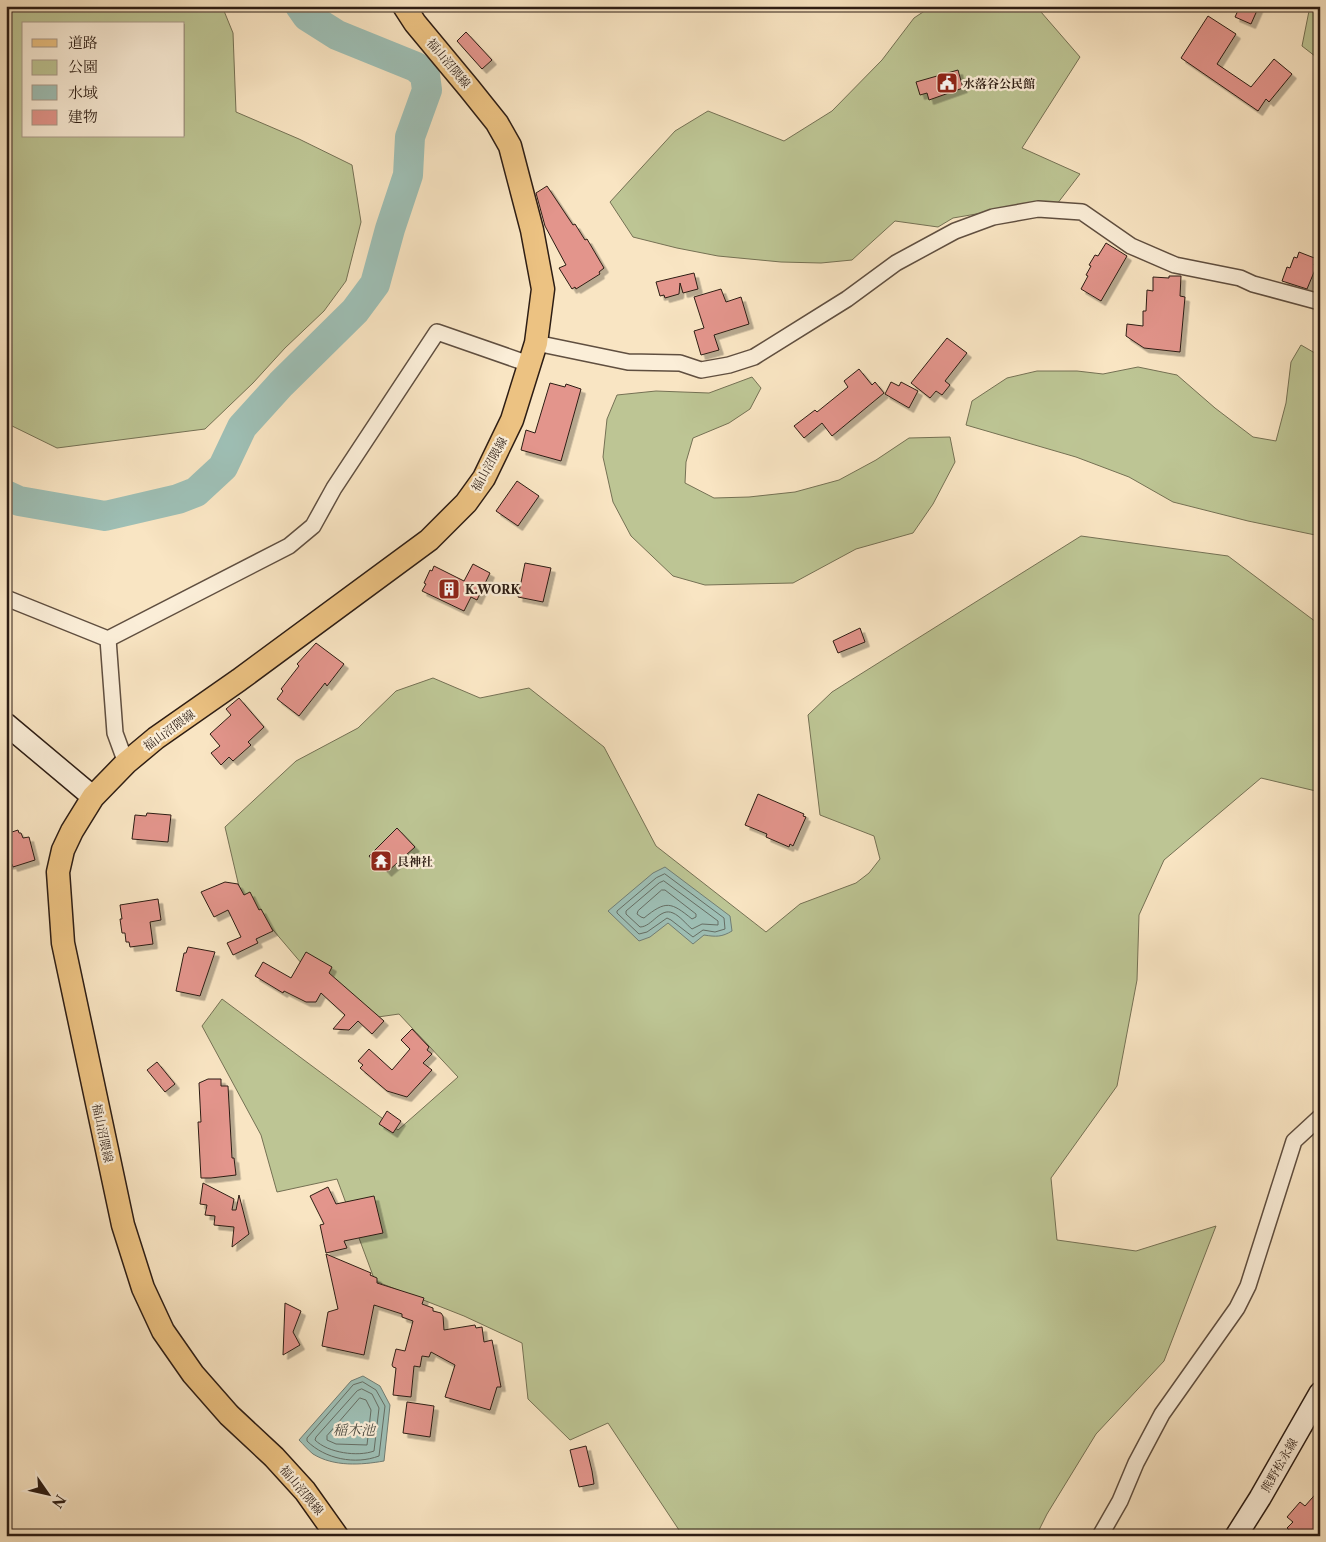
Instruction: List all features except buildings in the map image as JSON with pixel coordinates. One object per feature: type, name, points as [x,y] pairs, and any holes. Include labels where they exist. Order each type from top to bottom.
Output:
[{"type":"main road","name":"福山沼隈線","points":[[337,1536],[305,1491],[274,1457],[229,1415],[193,1374],[162,1332],[144,1288],[126,1234],[63,943],[58,872],[63,850],[72,831],[93,797],[126,763],[156,738],[417,551],[466,503],[484,478],[512,420],[533,354],[543,289],[532,230],[510,146],[497,123],[415,23],[404,6]]},
{"type":"main road","points":[[6,724],[93,797]]},
{"type":"main road","name":"熊野松永線","points":[[1236,1536],[1320,1393]]},
{"type":"street","points":[[6,598],[108,639],[289,546],[313,526],[334,488],[437,332],[533,354],[628,362],[680,364],[701,370],[729,365],[754,357],[847,299],[896,263],[955,231],[994,217],[1038,209],[1082,212],[1131,246],[1176,264],[1240,278],[1253,284],[1320,302]]},
{"type":"street","points":[[108,639],[116,733],[126,763]]},
{"type":"street","points":[[1100,1536],[1120,1501],[1136,1463],[1162,1414],[1237,1308],[1248,1286],[1294,1141],[1320,1117]]},
{"type":"green space","points":[[6,6],[222,6],[233,33],[236,112],[299,139],[352,165],[361,222],[346,281],[324,311],[205,429],[57,448],[6,423]]},
{"type":"green space","points":[[932,6],[1041,6],[1041,12],[1080,57],[1022,148],[1080,174],[1057,204],[1040,203],[953,218],[938,227],[895,221],[852,260],[821,263],[781,262],[718,256],[633,237],[610,202],[675,131],[708,111],[784,141],[832,111],[882,60],[914,18]]},
{"type":"green space","points":[[1310,6],[1320,6],[1320,60],[1302,46]]},
{"type":"green space","points":[[1301,345],[1320,356],[1320,536],[1248,521],[1173,502],[1129,477],[1076,457],[966,425],[972,401],[1007,378],[1037,371],[1077,371],[1103,374],[1138,367],[1177,375],[1215,408],[1253,437],[1276,441],[1286,403],[1291,362]]},
{"type":"green space","points":[[752,377],[761,388],[750,409],[729,423],[693,438],[686,462],[685,483],[714,498],[749,497],[795,492],[839,480],[876,460],[909,438],[950,437],[955,462],[933,504],[913,533],[856,549],[793,583],[705,585],[673,576],[631,536],[613,502],[603,457],[607,419],[617,395],[656,391],[709,393]]},
{"type":"green space","points":[[1081,536],[1228,556],[1320,625],[1320,792],[1261,778],[1164,860],[1139,915],[1137,980],[1117,1086],[1051,1178],[1057,1240],[1136,1251],[1216,1226],[1164,1361],[1096,1434],[1047,1514],[1036,1536],[683,1536],[608,1423],[570,1440],[528,1399],[522,1343],[464,1316],[375,1281],[337,1179],[277,1192],[261,1135],[202,1026],[222,999],[398,1130],[458,1077],[399,1014],[371,1018],[302,964],[240,891],[225,827],[296,761],[358,728],[396,691],[433,678],[480,698],[529,688],[604,747],[656,846],[766,932],[800,904],[856,883],[869,873],[880,859],[874,836],[820,815],[808,715],[832,692]]},
{"type":"water","points":[[665,867],[730,916],[732,931],[719,936],[704,935],[693,944],[668,923],[650,937],[639,941],[608,911],[653,873]]},
{"type":"water","name":"稲木池","points":[[363,1376],[380,1386],[390,1405],[384,1461],[348,1464],[330,1461],[313,1454],[299,1440],[351,1381]]},
{"type":"waterway","points":[[6,495],[19,501],[105,516],[178,499],[196,492],[223,467],[242,427],[281,384],[355,311],[375,284],[390,229],[408,175],[410,137],[427,90],[425,75],[416,67],[337,35],[307,16],[300,6]]},
{"type":"place","name":"水落谷公民館","points":[[947,83]]},
{"type":"place","name":"K.WORK","points":[[449,589]]},
{"type":"place","name":"艮神社","points":[[381,861]]}]
